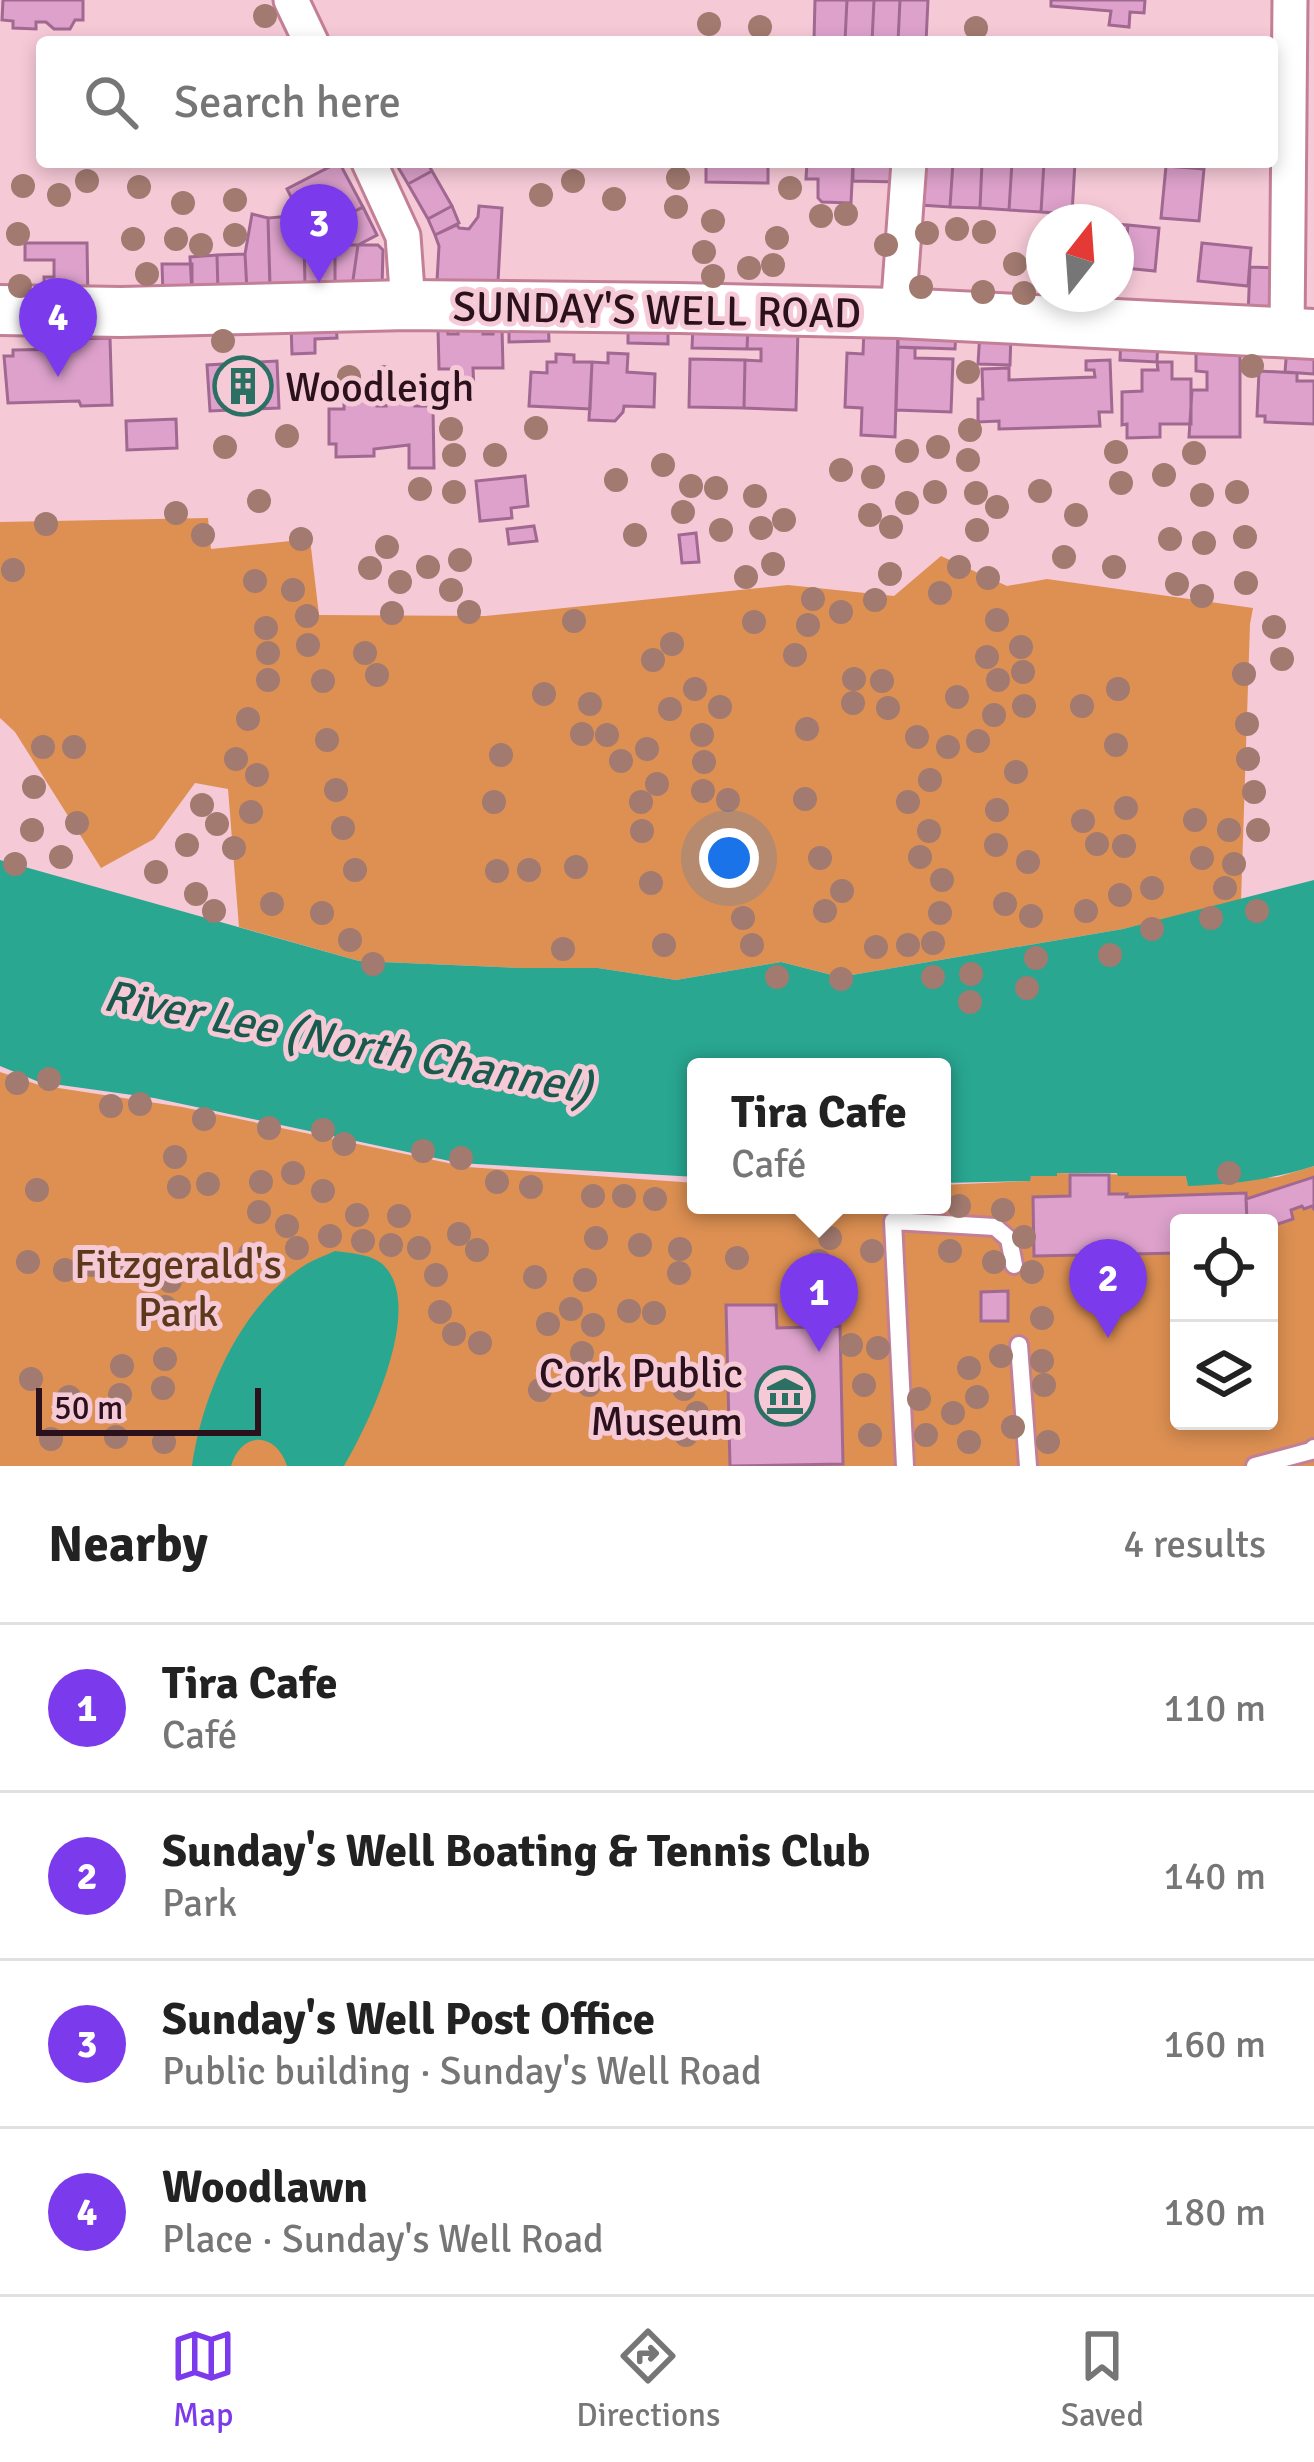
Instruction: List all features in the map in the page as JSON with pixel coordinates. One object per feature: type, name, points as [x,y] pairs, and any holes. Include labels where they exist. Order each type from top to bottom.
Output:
[{"type":"main road","name":"SUNDAY'S WELL ROAD","points":[[0,310],[408,305],[898,313],[1300,334]]},
{"type":"street","points":[[291,0],[308,36]]},
{"type":"street","points":[[1290,0],[1300,334]]},
{"type":"street","points":[[372,168],[403,236],[408,305]]},
{"type":"street","points":[[898,313],[908,168]]},
{"type":"lane","points":[[905,1466],[892,1221],[995,1227],[1009,1239],[1014,1264]]},
{"type":"lane","points":[[1019,1345],[1028,1466]]},
{"type":"lane","points":[[1255,1466],[1314,1448]]},
{"type":"green space","points":[[208,518],[211,549],[310,539],[319,615],[485,616],[788,585],[894,596],[941,556],[1007,586],[1047,579],[1253,608],[1241,901],[1123,929],[840,977],[781,962],[676,980],[598,968],[359,961],[239,927],[228,789],[195,783],[154,839],[101,868],[15,732],[0,718],[0,522]]},
{"type":"green space","name":"Fitzgerald's Park","points":[[0,1072],[39,1085],[182,1107],[467,1167],[687,1182],[687,1214],[951,1214],[951,1185],[1029,1181],[1031,1176],[1056,1173],[1187,1176],[1188,1185],[1278,1177],[1314,1166],[1314,1466],[0,1466]]},
{"type":"water","name":"River Lee (North Channel)","points":[[0,860],[359,961],[598,968],[676,980],[781,962],[840,977],[1123,929],[1314,880],[1314,1166],[1252,1181],[1188,1186],[1186,1176],[1057,1173],[1031,1176],[1030,1181],[951,1183],[951,1058],[687,1058],[687,1176],[459,1163],[154,1098],[39,1082],[0,1066]]},
{"type":"water","points":[[335,1251],[381,1263],[394,1281],[398,1306],[396,1334],[379,1394],[344,1466],[287,1466],[275,1446],[259,1440],[242,1446],[231,1466],[192,1466],[215,1382],[243,1329],[280,1284]]},
{"type":"building","points":[[3,0],[83,0],[83,20],[75,20],[70,29],[54,29],[46,22],[36,22],[36,29],[13,28],[13,21],[2,20]]},
{"type":"building","points":[[815,0],[847,0],[845,36],[814,36]]},
{"type":"building","points":[[847,0],[874,0],[872,36],[845,36]]},
{"type":"building","points":[[874,0],[900,0],[898,36],[872,36]]},
{"type":"building","points":[[900,0],[928,0],[926,36],[898,36]]},
{"type":"building","points":[[1051,0],[1145,0],[1144,13],[1130,12],[1129,27],[1109,25],[1111,11],[1051,6]]},
{"type":"building","points":[[327,168],[342,168],[363,207],[335,221],[335,240],[320,240],[320,228],[307,228],[287,189]]},
{"type":"building","points":[[399,168],[430,168],[432,171],[408,184]]},
{"type":"building","points":[[706,168],[768,168],[768,183],[706,182]]},
{"type":"building","points":[[807,168],[853,168],[851,203],[822,202],[818,179],[806,179]]},
{"type":"building","points":[[853,168],[901,168],[900,182],[853,181]]},
{"type":"building","points":[[923,168],[953,168],[950,207],[920,205]]},
{"type":"building","points":[[953,168],[982,168],[980,208],[950,207]]},
{"type":"building","points":[[982,168],[1012,168],[1009,210],[980,208]]},
{"type":"building","points":[[1012,168],[1044,168],[1041,204],[1026,204],[1026,211],[1009,210]]},
{"type":"building","points":[[1044,168],[1075,168],[1073,204],[1041,204]]},
{"type":"building","points":[[1166,168],[1204,169],[1199,221],[1161,218]]},
{"type":"building","points":[[432,171],[452,206],[428,219],[408,184]]},
{"type":"building","points":[[452,206],[459,223],[435,235],[428,219]]},
{"type":"building","points":[[479,206],[502,208],[498,282],[437,281],[435,235],[457,225],[469,229]]},
{"type":"building","points":[[363,207],[377,235],[358,245],[335,245],[335,221]]},
{"type":"building","points":[[252,214],[268,218],[270,291],[247,291],[245,254]]},
{"type":"building","points":[[300,215],[305,286],[270,285],[268,218]]},
{"type":"building","points":[[1134,226],[1159,228],[1155,271],[1134,269]]},
{"type":"building","points":[[304,240],[335,240],[335,287],[305,286]]},
{"type":"building","points":[[25,243],[87,243],[88,302],[45,302],[44,277],[54,277],[54,260],[25,260]]},
{"type":"building","points":[[1202,243],[1251,248],[1248,286],[1198,281]]},
{"type":"building","points":[[335,245],[358,245],[352,287],[335,287]]},
{"type":"building","points":[[358,245],[378,245],[383,250],[382,288],[352,287]]},
{"type":"building","points":[[245,254],[247,291],[218,292],[217,255]]},
{"type":"building","points":[[217,255],[218,292],[192,294],[190,257]]},
{"type":"building","points":[[162,264],[192,264],[192,294],[163,294]]},
{"type":"building","points":[[1250,267],[1277,268],[1274,322],[1248,315]]},
{"type":"building","points":[[509,321],[548,321],[549,341],[509,342]]},
{"type":"building","points":[[336,323],[337,338],[315,339],[315,353],[292,354],[291,324]]},
{"type":"building","points":[[628,325],[668,325],[668,344],[628,343]]},
{"type":"building","points":[[693,325],[748,327],[747,349],[692,348]]},
{"type":"building","points":[[483,327],[483,334],[502,328],[503,368],[473,368],[474,390],[456,390],[456,369],[439,369],[438,328],[458,334],[458,328]]},
{"type":"building","points":[[748,327],[798,328],[796,410],[744,408],[745,360],[761,361],[761,349],[747,349]]},
{"type":"building","points":[[864,328],[898,329],[895,437],[861,435],[862,408],[845,407],[847,353],[863,354]]},
{"type":"building","points":[[898,329],[956,330],[955,349],[898,347]]},
{"type":"building","points":[[980,331],[1011,333],[1010,365],[978,364]]},
{"type":"building","points":[[1121,335],[1158,337],[1157,362],[1120,360]]},
{"type":"building","points":[[110,338],[112,405],[8,403],[4,356],[13,356],[13,350],[74,349],[73,339]]},
{"type":"building","points":[[898,347],[915,348],[915,358],[953,359],[951,412],[896,410]]},
{"type":"building","points":[[1287,347],[1314,349],[1314,374],[1285,372]]},
{"type":"building","points":[[1196,349],[1240,350],[1240,437],[1189,437],[1192,390],[1207,390],[1207,372],[1196,371]]},
{"type":"building","points":[[608,353],[628,354],[627,372],[655,374],[654,407],[624,406],[615,421],[589,420],[592,362],[608,363]]},
{"type":"building","points":[[556,354],[574,355],[574,362],[592,362],[590,409],[529,406],[531,372],[547,373],[547,362],[556,362]]},
{"type":"building","points":[[690,359],[745,360],[744,408],[689,407]]},
{"type":"building","points":[[1110,360],[1112,412],[1099,412],[1100,426],[999,429],[999,421],[978,422],[982,369],[1009,368],[1009,380],[1095,377],[1094,370],[1086,370],[1086,361]]},
{"type":"building","name":"Woodleigh","points":[[277,361],[279,408],[210,411],[207,365]]},
{"type":"building","points":[[1157,362],[1172,362],[1172,379],[1191,379],[1191,424],[1160,424],[1160,437],[1127,438],[1122,392],[1142,391],[1142,370],[1158,370]]},
{"type":"building","points":[[1259,371],[1297,373],[1297,381],[1314,381],[1314,424],[1265,422],[1265,416],[1257,416]]},
{"type":"building","points":[[415,393],[415,406],[433,406],[434,468],[409,468],[409,445],[374,449],[374,456],[336,457],[336,444],[329,444],[329,409],[344,409],[344,400],[377,400],[377,406],[386,406],[386,394]]},
{"type":"building","points":[[176,419],[177,448],[127,450],[126,421]]},
{"type":"building","points":[[525,476],[528,506],[511,508],[512,518],[480,521],[476,481]]},
{"type":"building","points":[[534,526],[537,541],[509,544],[507,529]]},
{"type":"building","points":[[696,533],[699,562],[682,563],[679,535]]},
{"type":"building","points":[[1070,1175],[1109,1175],[1109,1194],[1126,1197],[1246,1193],[1247,1214],[1170,1214],[1170,1253],[1034,1256],[1033,1197],[1070,1196]]},
{"type":"building","points":[[1314,1177],[1314,1209],[1291,1210],[1293,1219],[1278,1224],[1278,1214],[1247,1214],[1246,1199]]},
{"type":"building","points":[[1008,1291],[1008,1321],[981,1321],[981,1292]]},
{"type":"building","name":"Cork Public Museum","points":[[726,1305],[776,1305],[777,1328],[840,1326],[843,1464],[730,1466]]},
{"type":"place","name":"Sunday's Well Post Office","points":[[319,283]]},
{"type":"place","name":"Woodlawn","points":[[58,377]]},
{"type":"place","name":"Woodleigh","points":[[243,386]]},
{"type":"place","name":"Sunday's Well Boating & Tennis Club","points":[[1108,1338]]},
{"type":"place","name":"Tira Cafe","points":[[819,1352]]},
{"type":"place","name":"Cork Public Museum","points":[[785,1396]]}]
